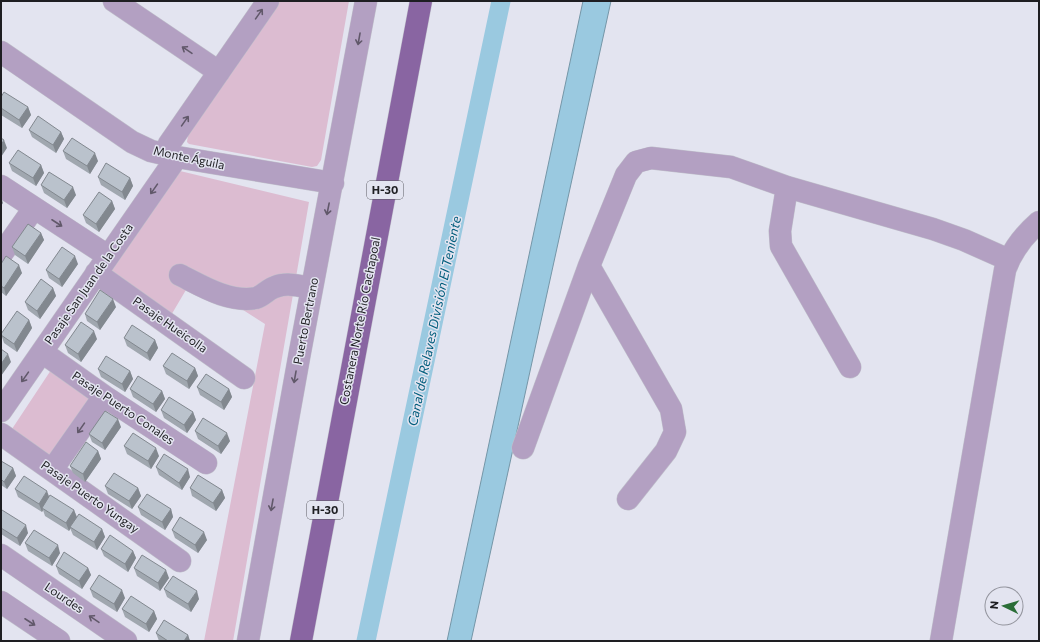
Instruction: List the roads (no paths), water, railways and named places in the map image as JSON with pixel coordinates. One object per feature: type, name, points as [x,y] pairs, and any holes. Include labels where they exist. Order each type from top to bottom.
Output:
[{"type":"main road","name":"Costanera Norte Río Cachapoal","points":[[301,641],[421,1]]},
{"type":"street","points":[[114,1],[219,72]]},
{"type":"street","name":"Pasaje San Juan de la Costa","points":[[1,411],[102,264],[171,156],[169,144],[268,1]]},
{"type":"street","name":"Puerto Bertrano","points":[[248,641],[366,1]]},
{"type":"street","name":"Monte Águila","points":[[1,52],[132,142],[151,151],[171,156],[333,183]]},
{"type":"street","points":[[524,448],[590,266],[626,175],[636,162],[651,158],[731,167],[787,187],[934,229],[964,240],[1008,260]]},
{"type":"street","name":"Pasaje Hueicolla","points":[[1,186],[34,208],[244,378]]},
{"type":"street","points":[[787,187],[780,231],[781,246],[850,367]]},
{"type":"street","points":[[1,255],[34,208]]},
{"type":"street","points":[[940,641],[1002,281],[1008,260],[1020,240],[1039,222]]},
{"type":"street","points":[[590,266],[671,409],[675,432],[666,452],[628,498]]},
{"type":"street","points":[[180,275],[218,293],[237,297],[256,298],[275,287],[285,284],[312,288]]},
{"type":"street","name":"Pasaje Puerto Conales","points":[[42,352],[104,396],[206,463]]},
{"type":"street","points":[[52,470],[104,396]]},
{"type":"street","name":"Pasaje Puerto Yungay","points":[[1,434],[180,561]]},
{"type":"street","name":"Lourdes","points":[[1,555],[126,641]]},
{"type":"street","points":[[1,602],[59,641]]},
{"type":"water","points":[[583,1],[611,1],[471,641],[447,641]]},
{"type":"waterway","name":"Canal de Relaves División El Teniente","points":[[366,641],[501,1]]}]
